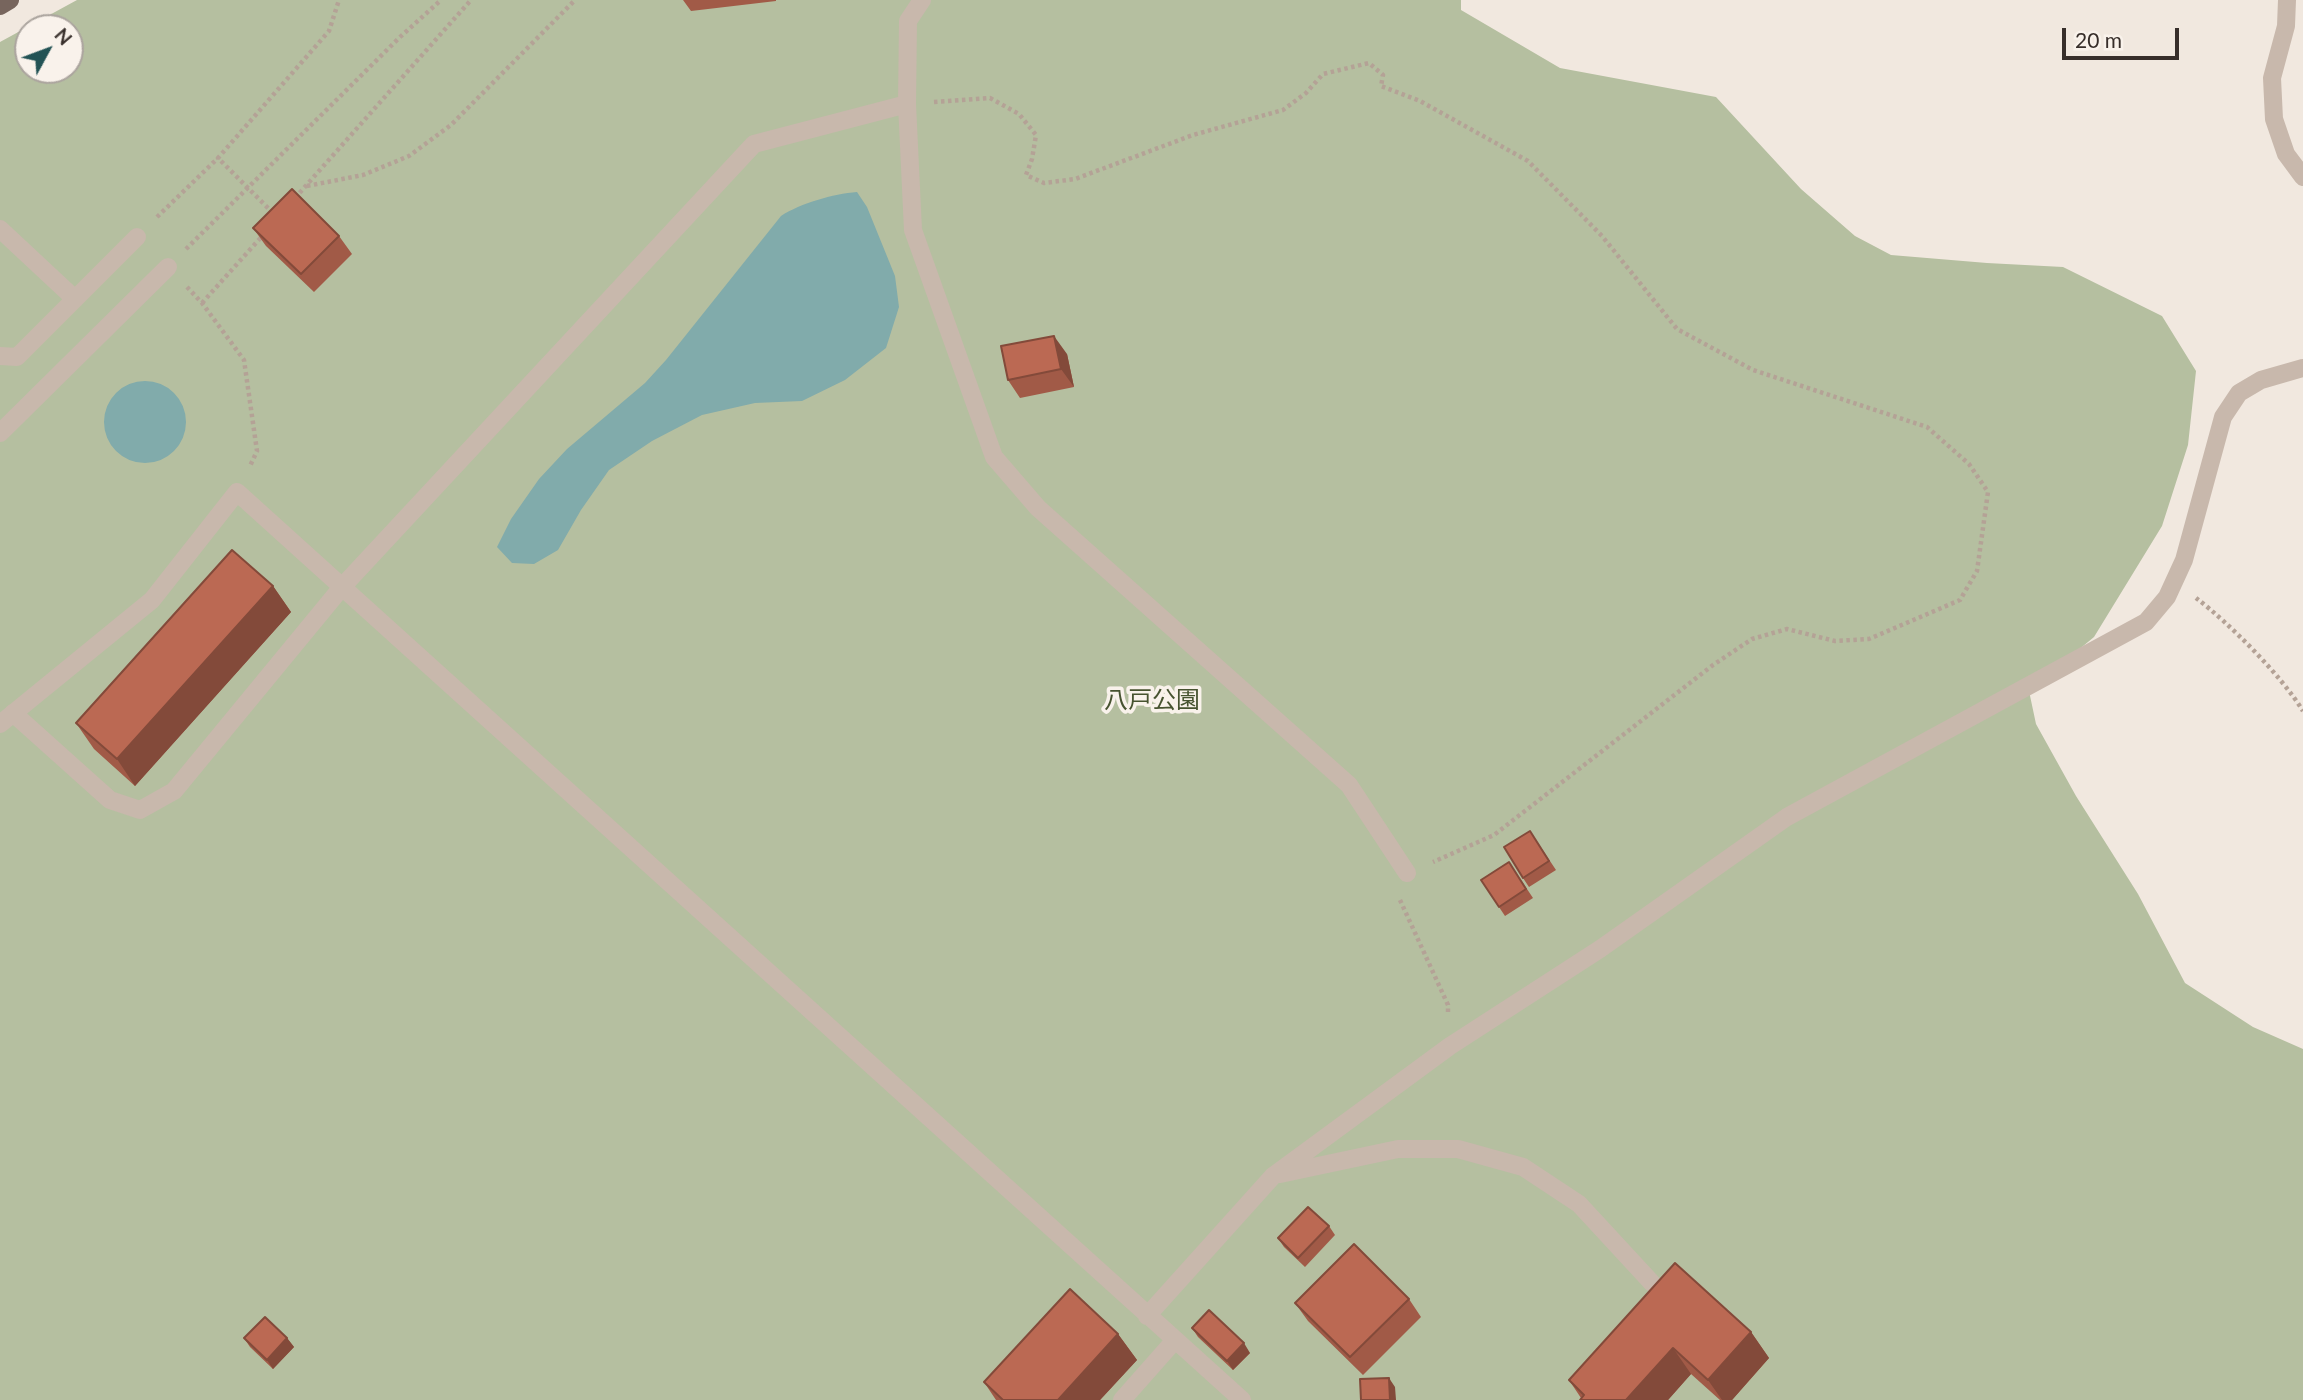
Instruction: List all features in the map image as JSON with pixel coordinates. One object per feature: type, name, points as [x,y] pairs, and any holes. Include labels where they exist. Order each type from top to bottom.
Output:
[{"type":"main road","points":[[0,6],[10,0]]},
{"type":"street","points":[[922,0],[908,21],[907,104],[913,230],[994,457],[1038,508],[1349,785],[1407,873]]},
{"type":"street","points":[[2287,0],[2286,26],[2272,78],[2274,119],[2286,154],[2303,177]]},
{"type":"street","points":[[907,104],[754,144],[342,587],[174,791],[140,810],[110,800],[7,719],[152,600],[237,492],[342,587],[1147,1315],[1242,1400]]},
{"type":"street","points":[[0,229],[75,299]]},
{"type":"street","points":[[0,356],[17,357],[137,237]]},
{"type":"street","points":[[0,433],[168,267]]},
{"type":"street","points":[[1147,1315],[1273,1176],[1450,1046],[1600,949],[1787,817],[2146,622],[2167,597],[2184,560],[2223,417],[2239,393],[2261,380],[2303,368]]},
{"type":"street","points":[[1273,1176],[1398,1149],[1458,1149],[1523,1167],[1578,1204],[1653,1283]]},
{"type":"street","points":[[1122,1400],[1175,1340]]},
{"type":"path","points":[[137,237],[218,158],[329,31],[340,0]]},
{"type":"path","points":[[237,492],[257,450],[244,360],[202,303],[168,267],[399,38],[441,0]]},
{"type":"path","points":[[287,207],[471,0]]},
{"type":"path","points":[[306,186],[362,175],[409,156],[451,125],[575,0]]},
{"type":"path","points":[[907,104],[990,98],[1019,114],[1035,135],[1032,159],[1026,175],[1044,183],[1075,178],[1193,135],[1283,110],[1306,93],[1323,74],[1369,63],[1383,75],[1381,86],[1420,101],[1528,161],[1602,236],[1677,329],[1754,370],[1927,427],[1969,464],[1988,492],[1977,571],[1959,600],[1869,639],[1835,641],[1787,629],[1752,639],[1713,665],[1494,835],[1407,873],[1398,897],[1448,1005],[1450,1046]]},
{"type":"path","points":[[218,158],[278,218]]},
{"type":"path","points":[[202,303],[270,227]]},
{"type":"path","points":[[2174,582],[2214,611],[2250,648],[2303,711]]},
{"type":"green space","name":"八戸公園","points":[[77,0],[1461,0],[1461,10],[1560,68],[1716,97],[1801,189],[1855,236],[1891,255],[2063,267],[2162,316],[2196,371],[2188,445],[2162,526],[2094,637],[2029,691],[2036,724],[2076,796],[2138,894],[2185,983],[2253,1027],[2303,1049],[2303,1400],[0,1400],[0,42],[14,34],[14,84],[84,84],[84,14],[51,14]]},
{"type":"water","points":[[857,192],[867,207],[895,276],[899,307],[886,348],[845,380],[802,401],[755,403],[702,415],[652,441],[609,470],[581,510],[558,550],[534,564],[512,563],[497,547],[511,519],[539,479],[567,449],[645,383],[781,216],[818,200]]},
{"type":"water","points":[[145,381],[161,385],[174,393],[182,406],[186,422],[182,438],[174,451],[161,459],[145,463],[129,459],[116,451],[108,438],[104,422],[108,406],[116,393],[129,385]]},
{"type":"building","points":[[292,189],[339,236],[301,274],[253,228]]},
{"type":"building","points":[[1054,336],[1061,369],[1008,380],[1001,346]]},
{"type":"building","points":[[232,550],[273,586],[117,759],[76,723]]},
{"type":"building","points":[[1530,831],[1549,861],[1523,878],[1504,847]]},
{"type":"building","points":[[1509,862],[1526,889],[1499,907],[1481,880]]},
{"type":"building","points":[[1308,1207],[1329,1226],[1298,1258],[1278,1238]]},
{"type":"building","points":[[1354,1244],[1409,1299],[1350,1357],[1295,1303]]},
{"type":"building","points":[[1675,1263],[1751,1332],[1708,1380],[1673,1348],[1626,1400],[1580,1400],[1584,1395],[1569,1380]]},
{"type":"building","points":[[1070,1289],[1118,1334],[1058,1400],[1003,1400],[984,1382]]},
{"type":"building","points":[[1209,1310],[1244,1343],[1227,1361],[1192,1328]]},
{"type":"building","points":[[265,1317],[287,1338],[267,1360],[244,1338]]},
{"type":"building","points":[[1389,1378],[1390,1400],[1361,1400],[1360,1379]]}]
